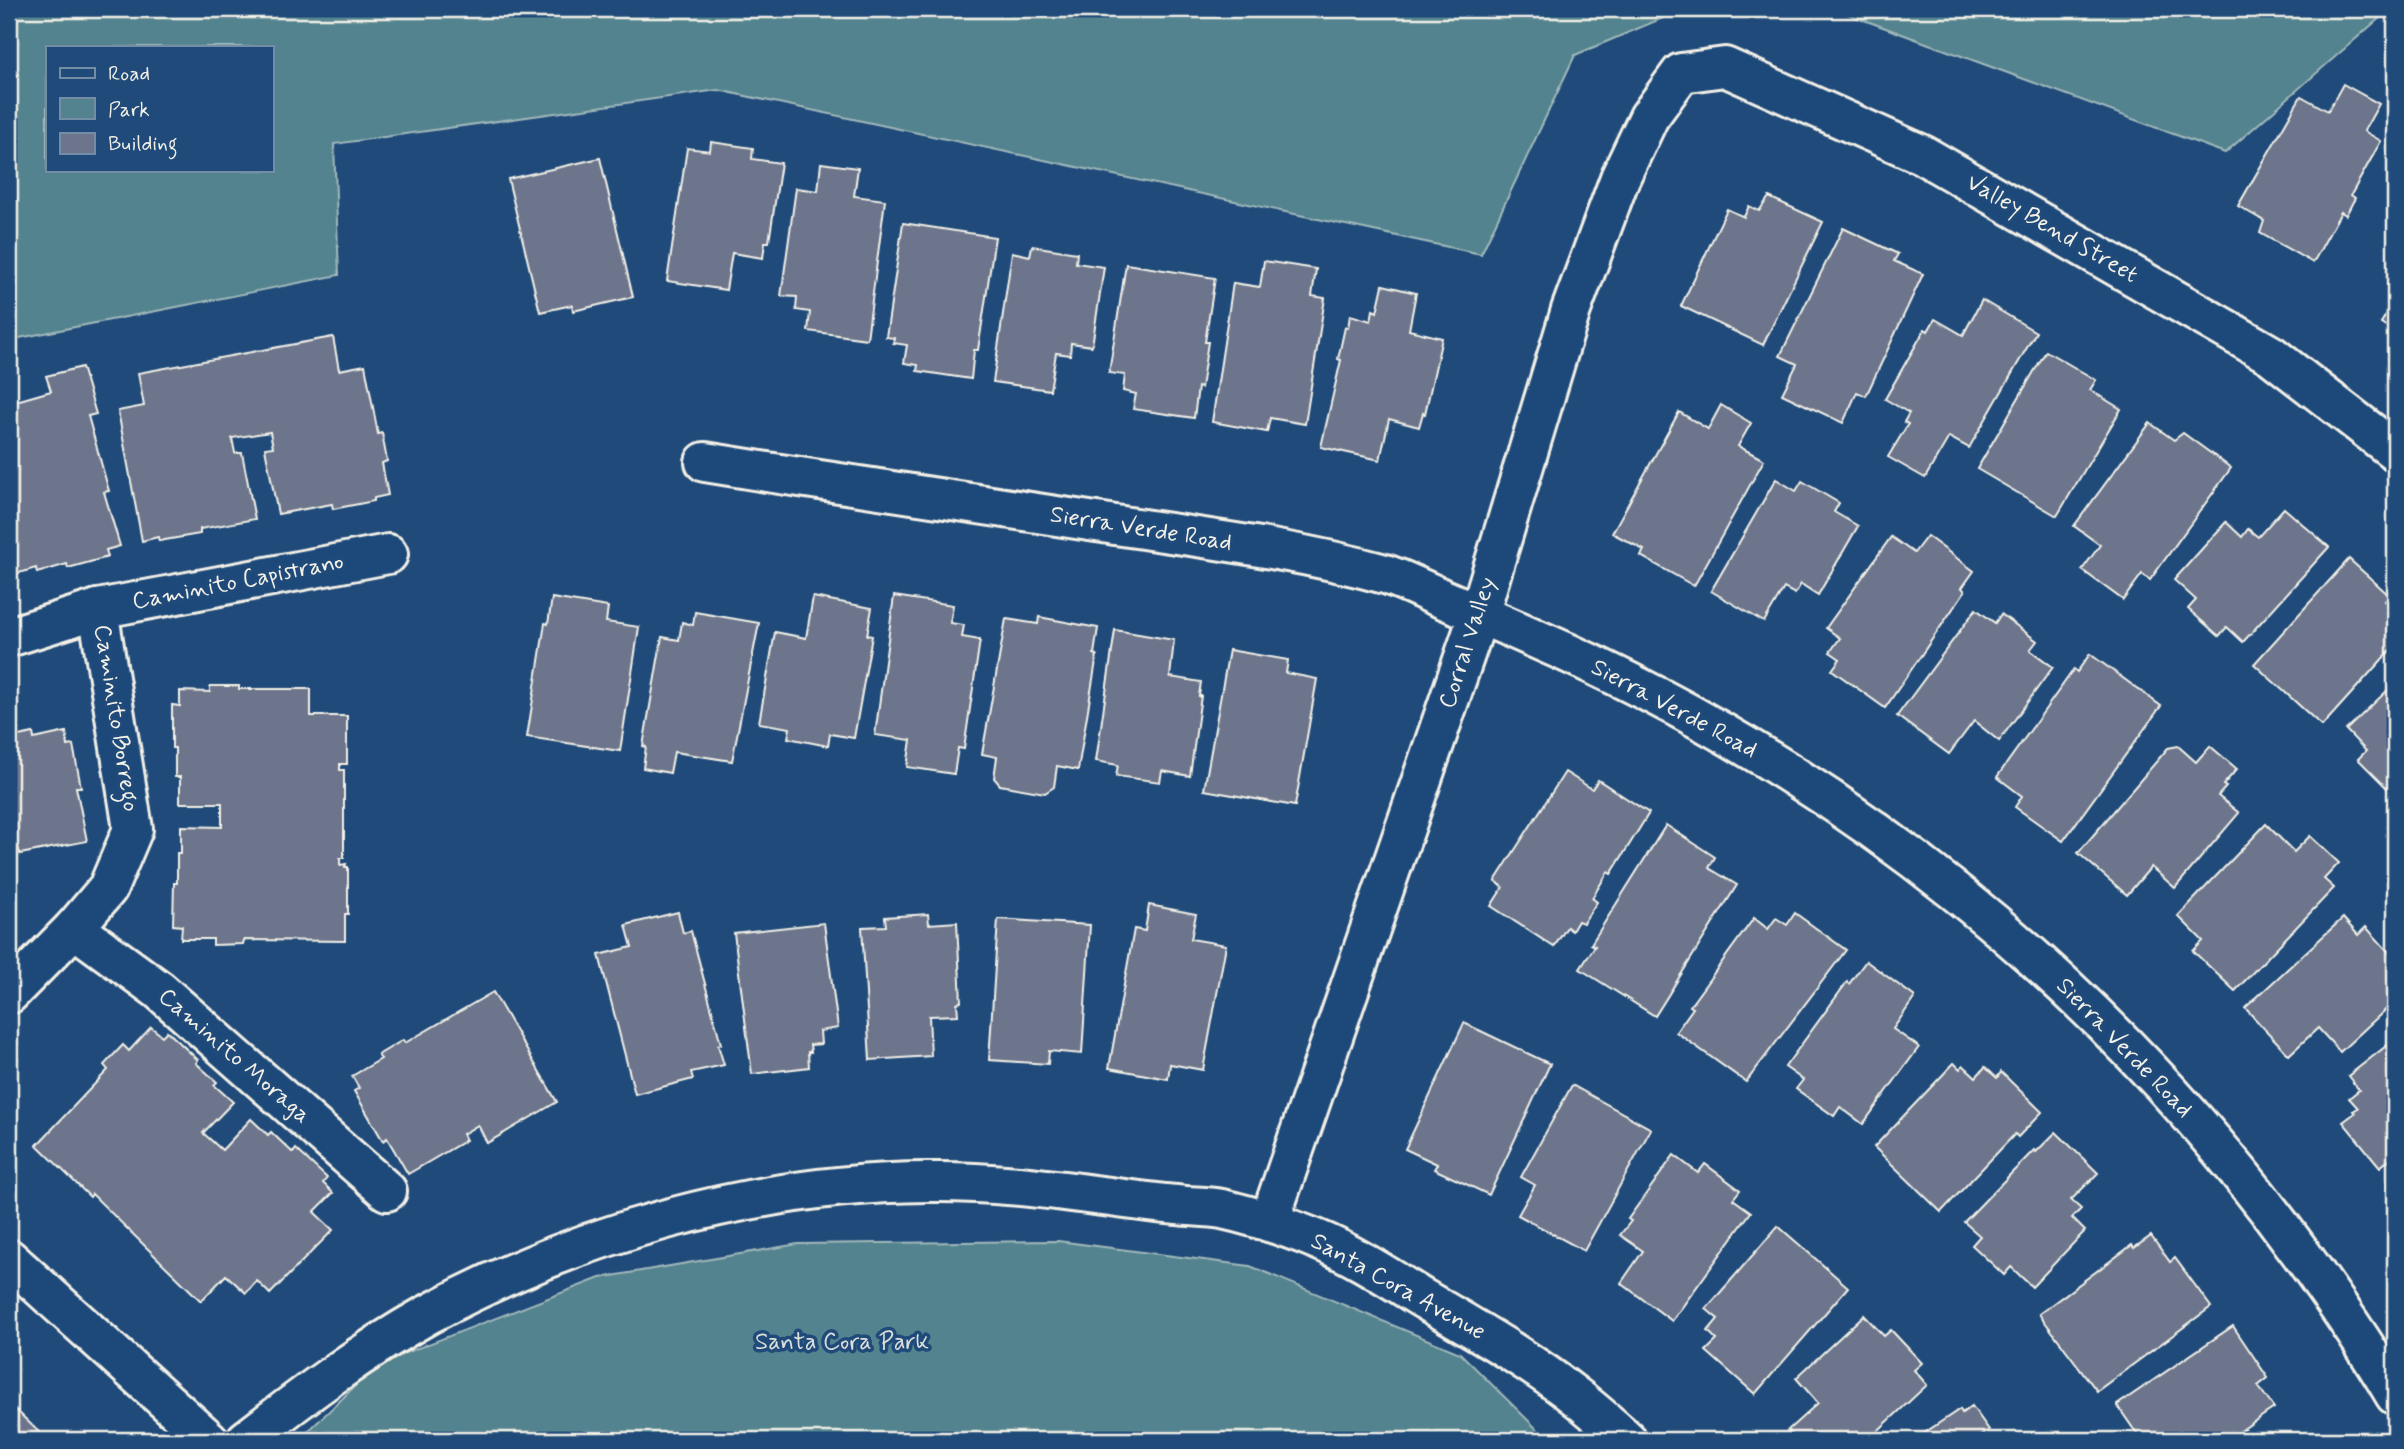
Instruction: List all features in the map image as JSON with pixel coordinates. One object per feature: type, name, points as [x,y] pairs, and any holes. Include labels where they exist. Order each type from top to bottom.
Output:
[{"type":"street","name":"Valley Bend Street","points":[[1681,73],[1726,68],[1923,155],[2271,355],[2395,451]]},
{"type":"street","name":"Corral Valley","points":[[1269,1222],[1479,614],[1571,310],[1620,178],[1649,117],[1681,73]]},
{"type":"street","name":"Sierra Verde Road","points":[[705,462],[1279,550],[1390,576],[1579,657],[1677,706],[1828,797],[1961,895],[2026,950],[2156,1076],[2216,1144],[2272,1213],[2338,1304],[2395,1395]]},
{"type":"street","name":"Caminito Capistrano","points":[[9,637],[98,608],[388,554]]},
{"type":"street","name":"Caminito Borrego","points":[[9,994],[75,928],[108,888],[133,829],[98,608]]},
{"type":"street","name":"Caminito Moraga","points":[[75,928],[159,990],[387,1191]]},
{"type":"street","name":"Santa Cora Avenue","points":[[247,1440],[289,1406],[357,1358],[427,1315],[501,1279],[578,1247],[663,1220],[749,1200],[825,1189],[927,1182],[1016,1185],[1219,1208],[1319,1240],[1501,1345],[1575,1396],[1627,1440]]},
{"type":"street","points":[[9,1259],[209,1440]]},
{"type":"green space","points":[[9,9],[1684,9],[1575,55],[1481,254],[718,90],[334,144],[339,275],[9,340]]},
{"type":"green space","points":[[1834,9],[2390,9],[2225,153]]},
{"type":"green space","name":"Santa Cora Park","points":[[1058,1241],[1250,1266],[1460,1353],[1548,1440],[299,1440],[379,1363],[600,1278],[798,1244]]},
{"type":"building","points":[[2343,84],[2379,104],[2364,131],[2381,141],[2351,195],[2355,198],[2346,215],[2341,212],[2313,263],[2260,233],[2264,221],[2238,206],[2301,96],[2328,111]]},
{"type":"building","points":[[711,142],[753,148],[752,159],[781,163],[769,242],[765,242],[763,258],[732,253],[726,290],[667,281],[687,148],[710,151]]},
{"type":"building","points":[[600,158],[633,297],[573,311],[572,305],[540,312],[508,179]]},
{"type":"building","points":[[821,163],[858,168],[854,196],[885,200],[867,339],[808,331],[810,312],[796,310],[797,297],[781,296],[796,188],[818,191]]},
{"type":"building","points":[[1769,197],[1823,222],[1763,345],[1681,306],[1727,209],[1744,217],[1749,206],[1759,211]]},
{"type":"building","points":[[903,223],[995,237],[971,379],[917,371],[918,365],[904,363],[907,345],[893,343],[894,338],[886,337]]},
{"type":"building","points":[[1843,228],[1898,254],[1894,261],[1923,274],[1866,396],[1857,392],[1843,423],[1782,394],[1797,364],[1780,356]]},
{"type":"building","points":[[1032,246],[1077,253],[1076,263],[1104,267],[1092,346],[1071,343],[1070,355],[1056,353],[1050,390],[993,382],[1012,252],[1030,256]]},
{"type":"building","points":[[1264,261],[1316,269],[1312,296],[1325,298],[1305,424],[1270,418],[1267,432],[1212,422],[1233,283],[1260,287]]},
{"type":"building","points":[[1126,264],[1215,278],[1205,342],[1208,342],[1194,418],[1133,409],[1136,394],[1123,391],[1125,375],[1109,373]]},
{"type":"building","points":[[1383,285],[1416,293],[1409,330],[1442,338],[1425,414],[1423,413],[1419,427],[1389,419],[1380,460],[1321,447],[1341,360],[1338,359],[1345,327],[1348,328],[1350,315],[1371,321],[1373,310],[1377,312]]},
{"type":"building","points":[[1982,300],[2036,332],[1969,448],[1949,437],[1925,478],[1888,457],[1908,424],[1904,422],[1909,413],[1885,399],[1925,329],[1928,331],[1935,319],[1963,335]]},
{"type":"building","points":[[2395,300],[2395,332],[2381,323]]},
{"type":"building","points":[[333,337],[339,370],[365,365],[378,434],[382,433],[387,461],[382,463],[388,495],[374,498],[374,501],[333,509],[332,504],[278,514],[265,448],[273,447],[270,432],[232,438],[235,453],[242,453],[255,519],[200,529],[200,534],[142,541],[118,411],[144,406],[138,373]]},
{"type":"building","points":[[2046,351],[2096,380],[2090,390],[2121,409],[2057,516],[1977,469]]},
{"type":"building","points":[[82,367],[96,414],[88,416],[109,491],[104,492],[120,546],[106,550],[108,557],[68,568],[67,564],[37,573],[36,568],[12,575],[9,562],[9,403],[51,391],[46,376]]},
{"type":"building","points":[[1721,405],[1751,423],[1738,446],[1764,460],[1694,586],[1641,556],[1644,550],[1612,533],[1679,412],[1708,429]]},
{"type":"building","points":[[2150,423],[2174,440],[2183,433],[2231,468],[2150,580],[2142,574],[2123,600],[2082,570],[2100,545],[2074,526]]},
{"type":"building","points":[[1776,479],[1796,491],[1802,481],[1839,503],[1834,512],[1858,526],[1818,595],[1801,584],[1795,594],[1784,588],[1764,622],[1711,591]]},
{"type":"building","points":[[2284,508],[2329,547],[2243,642],[2227,627],[2219,636],[2188,609],[2196,600],[2174,580],[2226,522],[2242,537],[2248,529],[2258,537]]},
{"type":"building","points":[[1927,536],[1974,571],[1962,588],[1965,591],[1885,708],[1832,670],[1840,659],[1830,652],[1840,638],[1826,628],[1891,537],[1914,553]]},
{"type":"building","points":[[2349,559],[2390,596],[2385,601],[2395,610],[2395,645],[2322,726],[2254,664]]},
{"type":"building","points":[[894,596],[953,605],[950,623],[964,625],[962,637],[980,640],[964,749],[958,748],[954,774],[907,767],[911,740],[875,735]]},
{"type":"building","points":[[813,597],[872,608],[867,635],[872,636],[854,738],[830,734],[828,746],[788,738],[790,728],[759,723],[775,632],[806,638]]},
{"type":"building","points":[[552,598],[608,607],[606,622],[639,627],[620,751],[527,737],[545,623],[548,624]]},
{"type":"building","points":[[1976,609],[1995,623],[2001,614],[2037,641],[2030,650],[2053,667],[1999,741],[1974,721],[1949,754],[1897,716]]},
{"type":"building","points":[[695,612],[759,623],[732,761],[674,752],[670,773],[643,768],[646,747],[643,746],[662,637],[679,640],[682,622],[693,625]]},
{"type":"building","points":[[1039,617],[1098,628],[1094,654],[1097,655],[1078,770],[1057,766],[1054,787],[1045,793],[1000,785],[994,778],[997,757],[982,754],[1006,619],[1038,624]]},
{"type":"building","points":[[1115,630],[1174,640],[1170,677],[1201,682],[1190,776],[1162,771],[1160,782],[1116,776],[1118,765],[1096,761]]},
{"type":"building","points":[[1229,650],[1288,660],[1286,673],[1317,679],[1295,806],[1204,790]]},
{"type":"building","points":[[2090,654],[2161,706],[2063,841],[2015,807],[2022,796],[1997,777],[2074,669],[2077,672]]},
{"type":"building","points":[[2395,683],[2395,784],[2389,790],[2358,759],[2366,751],[2346,730]]},
{"type":"building","points":[[210,686],[239,686],[239,689],[311,689],[311,716],[347,716],[347,764],[340,764],[340,770],[344,770],[344,858],[340,858],[340,865],[346,864],[345,867],[348,867],[345,941],[244,940],[243,944],[213,945],[213,939],[181,939],[182,926],[173,925],[174,883],[177,883],[177,853],[181,853],[181,826],[222,827],[222,803],[180,803],[180,777],[175,777],[175,748],[172,748],[172,705],[180,706],[180,691],[210,692]]},
{"type":"building","points":[[66,732],[68,746],[73,745],[81,787],[76,787],[87,841],[20,854],[18,847],[9,849],[9,738],[33,733],[34,739]]},
{"type":"building","points":[[2178,746],[2196,762],[2210,746],[2237,769],[2223,785],[2226,787],[2218,796],[2239,813],[2175,888],[2151,867],[2127,895],[2078,853],[2168,748]]},
{"type":"building","points":[[1565,772],[1592,789],[1598,780],[1649,813],[1611,874],[1608,872],[1592,898],[1597,902],[1583,923],[1578,921],[1572,931],[1567,927],[1554,947],[1491,906],[1503,887],[1495,881]]},
{"type":"building","points":[[2266,824],[2294,852],[2310,836],[2339,863],[2324,879],[2334,888],[2235,991],[2193,951],[2203,941],[2178,916]]},
{"type":"building","points":[[1666,825],[1715,857],[1709,868],[1737,885],[1655,1016],[1580,969],[1595,946],[1591,944]]},
{"type":"building","points":[[1149,905],[1196,914],[1191,939],[1226,945],[1203,1070],[1170,1064],[1168,1079],[1109,1068],[1134,929],[1145,931]]},
{"type":"building","points":[[678,912],[683,933],[691,931],[721,1044],[718,1045],[724,1065],[691,1072],[693,1079],[635,1094],[599,955],[632,947],[626,925]]},
{"type":"building","points":[[1795,913],[1846,950],[1746,1082],[1676,1032],[1693,1008],[1690,1006],[1754,918],[1768,929],[1776,918],[1787,925]]},
{"type":"building","points":[[928,914],[929,924],[957,922],[961,1002],[957,1003],[958,1015],[929,1016],[931,1056],[870,1060],[862,927],[886,926],[885,917]]},
{"type":"building","points":[[2343,918],[2358,935],[2366,927],[2395,959],[2395,964],[2390,969],[2395,974],[2395,1001],[2340,1052],[2318,1028],[2289,1055],[2245,1008]]},
{"type":"building","points":[[998,919],[1090,925],[1082,1054],[1049,1051],[1048,1064],[989,1060]]},
{"type":"building","points":[[824,923],[838,1028],[820,1031],[821,1044],[810,1045],[809,1067],[752,1074],[734,933]]},
{"type":"building","points":[[1866,961],[1915,997],[1893,1029],[1919,1047],[1863,1124],[1840,1107],[1834,1116],[1796,1089],[1803,1080],[1785,1067],[1847,982],[1849,984]]},
{"type":"building","points":[[493,992],[557,1102],[487,1143],[478,1125],[463,1134],[466,1140],[408,1174],[387,1138],[383,1141],[354,1091],[359,1088],[352,1076],[381,1059],[378,1055],[403,1040],[405,1043]]},
{"type":"building","points":[[1464,1023],[1550,1064],[1489,1195],[1434,1169],[1437,1164],[1405,1149]]},
{"type":"building","points":[[151,1027],[162,1036],[167,1031],[198,1060],[196,1063],[217,1082],[214,1085],[233,1102],[203,1133],[222,1150],[251,1119],[268,1135],[271,1132],[293,1153],[296,1149],[327,1178],[323,1183],[333,1193],[314,1212],[333,1230],[270,1294],[257,1281],[246,1293],[226,1275],[201,1301],[92,1194],[90,1197],[37,1145],[108,1070],[104,1065],[123,1045],[129,1051]]},
{"type":"building","points":[[2395,1039],[2395,1155],[2380,1167],[2343,1122],[2358,1108],[2349,1098],[2359,1090],[2348,1076]]},
{"type":"building","points":[[1954,1063],[1960,1069],[1963,1065],[1976,1077],[1985,1067],[1997,1078],[2001,1072],[2042,1112],[2018,1137],[2015,1134],[1941,1212],[1874,1147]]},
{"type":"building","points":[[1572,1085],[1651,1129],[1584,1251],[1518,1215],[1535,1185],[1521,1177]]},
{"type":"building","points":[[2056,1132],[2098,1173],[2071,1200],[2081,1209],[2072,1218],[2085,1231],[2032,1287],[2011,1267],[2004,1275],[1972,1245],[1980,1236],[1964,1222],[2034,1150],[2036,1152]]},
{"type":"building","points":[[1674,1155],[1698,1173],[1705,1164],[1740,1190],[1733,1199],[1751,1212],[1672,1321],[1621,1283],[1643,1251],[1620,1235],[1631,1221],[1628,1219]]},
{"type":"building","points":[[1778,1226],[1848,1287],[1755,1394],[1706,1351],[1717,1340],[1708,1331],[1718,1319],[1706,1309]]},
{"type":"building","points":[[2151,1236],[2170,1262],[2175,1258],[2211,1307],[2097,1391],[2039,1314],[2132,1245],[2134,1248]]},
{"type":"building","points":[[1864,1315],[1884,1336],[1891,1330],[1922,1363],[1914,1370],[1927,1385],[1868,1440],[1797,1440],[1788,1430],[1818,1403],[1796,1378]]},
{"type":"building","points":[[2233,1326],[2268,1378],[2258,1386],[2274,1408],[2227,1440],[2141,1440],[2117,1405]]},
{"type":"building","points":[[9,1403],[47,1440],[9,1440]]},
{"type":"building","points":[[1972,1406],[1989,1430],[1978,1438],[1979,1440],[1914,1440],[1960,1409],[1962,1413]]}]
